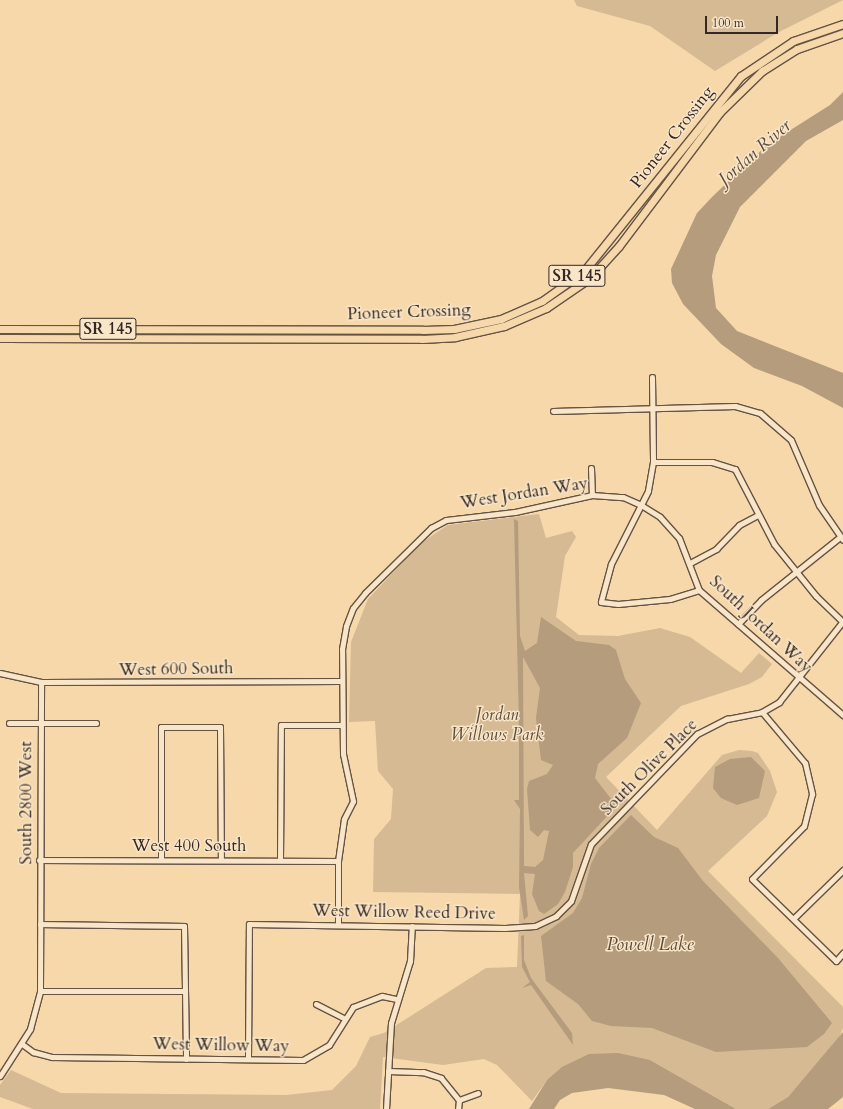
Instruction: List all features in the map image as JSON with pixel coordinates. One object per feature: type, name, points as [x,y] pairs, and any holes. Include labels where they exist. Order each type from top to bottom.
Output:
[{"type":"highway","name":"Pioneer Crossing","points":[[0,329],[423,330],[454,328],[501,319],[542,301],[584,271],[741,76],[793,41],[843,24]]},
{"type":"highway","name":"Pioneer Crossing","points":[[0,338],[422,339],[455,337],[504,326],[546,308],[590,278],[619,246],[720,112],[762,71],[797,49],[843,33]]},
{"type":"street","points":[[652,377],[653,462],[641,505],[611,564],[601,602],[618,604],[670,599],[699,590]]},
{"type":"street","points":[[553,411],[652,406],[735,406],[760,413],[783,431],[791,440],[819,505],[842,539],[796,572],[738,624]]},
{"type":"street","points":[[653,462],[722,463],[741,475],[758,515],[796,572],[843,622]]},
{"type":"street","points":[[591,468],[592,495]]},
{"type":"street","name":"West Jordan Way","points":[[342,680],[342,649],[353,608],[431,528],[446,520],[515,512],[592,495],[623,497]]},
{"type":"street","name":"South Jordan Way","points":[[623,497],[641,505],[660,517],[679,538],[690,563],[699,590],[796,677],[843,716]]},
{"type":"street","points":[[690,563],[716,549],[739,525],[758,515]]},
{"type":"street","name":"South Olive Place","points":[[556,916],[570,901],[592,844],[697,734],[727,719],[762,712],[779,702],[796,677],[843,622]]},
{"type":"street","name":"West 600 South","points":[[0,673],[9,678],[41,682],[342,680]]},
{"type":"street","points":[[338,925],[338,861],[344,819],[353,801],[343,754],[342,680]]},
{"type":"street","name":"South 2800 West","points":[[0,1076],[22,1044],[37,1013],[40,991],[39,860],[41,682]]},
{"type":"street","points":[[762,712],[805,763],[811,799],[804,826],[752,879],[794,918],[836,961],[843,953]]},
{"type":"street","points":[[9,723],[96,723]]},
{"type":"street","points":[[280,860],[281,725],[342,725]]},
{"type":"street","points":[[161,860],[161,727],[220,727],[221,860]]},
{"type":"street","name":"West 400 South","points":[[39,860],[338,861]]},
{"type":"street","points":[[794,918],[843,870]]},
{"type":"street","name":"West Willow Reed Drive","points":[[248,1059],[249,924],[535,926],[556,916]]},
{"type":"street","points":[[40,924],[184,926],[186,1059]]},
{"type":"street","points":[[386,1109],[388,1071],[396,999],[410,961],[412,926]]},
{"type":"street","points":[[40,991],[185,991]]},
{"type":"street","name":"West Willow Way","points":[[22,1044],[33,1052],[52,1057],[303,1060],[316,1055],[329,1045],[343,1018],[364,1000],[382,996],[396,999]]},
{"type":"street","points":[[316,1004],[343,1018]]},
{"type":"street","points":[[388,1071],[423,1072],[441,1078],[450,1086],[459,1100],[458,1109]]},
{"type":"street","points":[[459,1100],[478,1093]]},
{"type":"green space","points":[[574,0],[843,0],[779,32],[715,71],[650,26],[577,6]]},
{"type":"green space","name":"Jordan Willows Park","points":[[539,514],[546,538],[572,531],[576,537],[565,556],[556,617],[579,635],[618,636],[660,628],[690,637],[741,673],[759,653],[772,664],[762,677],[749,684],[681,706],[606,777],[657,830],[722,755],[739,750],[758,753],[770,771],[777,792],[767,816],[708,871],[843,1007],[843,1028],[839,1038],[788,1097],[768,1109],[736,1109],[650,1060],[547,1080],[532,1101],[497,1065],[484,1059],[443,1065],[383,1057],[380,1109],[33,1109],[0,1097],[0,1085],[11,1070],[61,1093],[286,1095],[332,1090],[356,1066],[370,1037],[384,1033],[486,968],[517,967],[520,894],[373,892],[374,839],[391,819],[393,789],[378,771],[375,721],[349,722],[351,642],[368,599],[421,543],[448,525]]},
{"type":"water","points":[[843,92],[843,120],[806,141],[740,207],[716,255],[712,276],[716,308],[737,331],[843,373],[843,408],[802,386],[754,368],[721,344],[683,304],[672,283],[671,269],[697,213],[713,196],[767,145],[830,105]]},
{"type":"water","points":[[514,519],[518,521],[520,636],[525,651],[537,643],[541,617],[576,641],[609,645],[616,650],[625,679],[641,703],[627,738],[598,764],[595,778],[615,804],[612,811],[573,853],[573,867],[565,892],[558,904],[544,914],[539,911],[532,894],[535,874],[524,873],[528,916],[524,920],[519,887],[520,809],[514,800],[519,800],[519,735],[515,731],[519,724]],"holes":[[[523,657],[540,688],[536,718],[541,760],[553,765],[547,774],[529,781],[527,789],[530,830],[538,837],[544,830],[549,831],[543,860],[535,867],[524,866]]]},
{"type":"water","points":[[751,757],[765,771],[759,798],[737,805],[721,798],[713,788],[715,767],[730,759]]},
{"type":"water","name":"Powell Lake","points":[[631,815],[654,837],[678,848],[703,881],[778,958],[832,1023],[824,1034],[807,1047],[716,1052],[652,1028],[611,1026],[592,1021],[578,1004],[546,981],[541,936],[573,913],[582,898],[591,864],[599,848]]},
{"type":"water","points":[[524,935],[524,960],[531,978],[572,1033],[573,1045],[531,985],[522,988],[530,982],[522,967],[521,936]]},
{"type":"water","points":[[843,1032],[843,1097],[828,1109],[768,1109],[788,1097]]},
{"type":"water","points":[[618,1053],[650,1060],[736,1109],[695,1109],[664,1095],[608,1088],[572,1093],[560,1100],[554,1109],[529,1109],[547,1080],[562,1067],[589,1054]]},
{"type":"water label","name":"Jordan River","points":[[755,153]]}]
